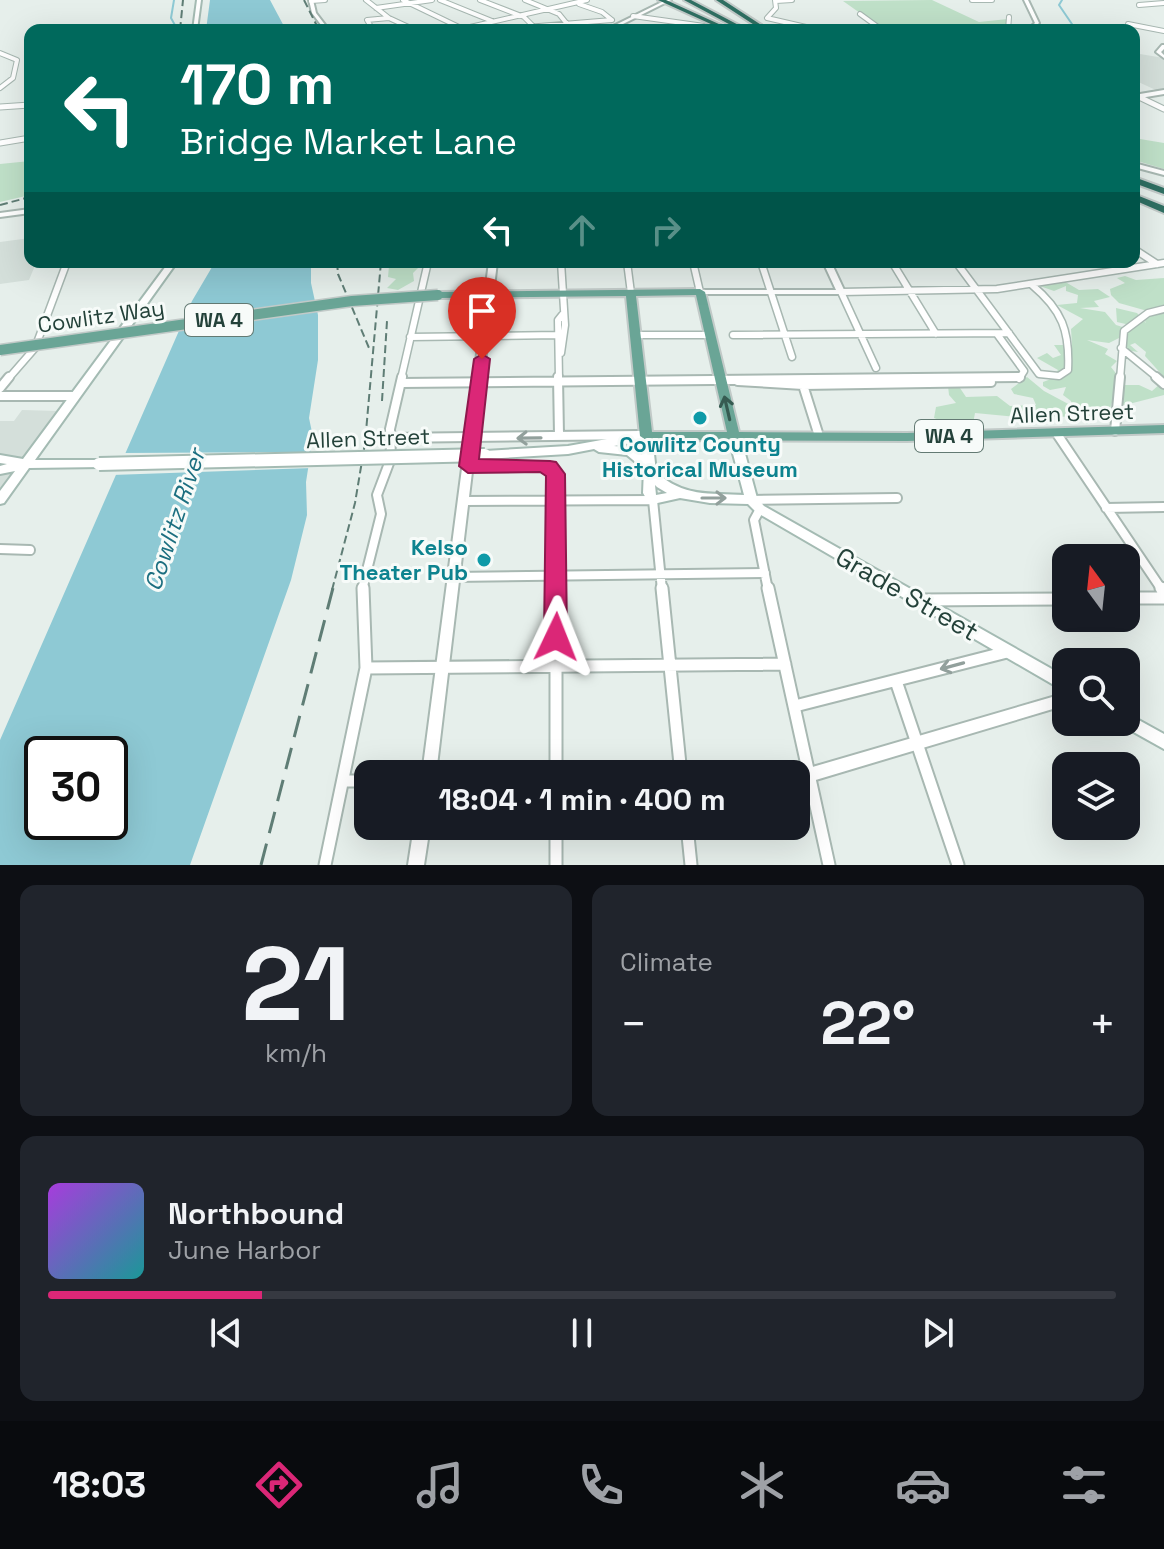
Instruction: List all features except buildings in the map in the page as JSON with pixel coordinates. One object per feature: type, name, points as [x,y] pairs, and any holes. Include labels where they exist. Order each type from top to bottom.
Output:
[{"type":"highway","points":[[687,0],[733,24]]},
{"type":"highway","points":[[703,0],[748,24]]},
{"type":"highway","points":[[719,0],[757,24]]},
{"type":"highway","points":[[664,1],[716,24]]},
{"type":"highway","points":[[1140,180],[1164,189]]},
{"type":"highway","points":[[1140,193],[1164,202]]},
{"type":"highway","points":[[1140,200],[1164,210]]},
{"type":"main road","points":[[196,24],[199,0]]},
{"type":"main road","points":[[0,500],[169,268]]},
{"type":"main road","points":[[631,293],[642,382],[649,493],[653,500],[677,495],[755,504],[734,435],[700,292]]},
{"type":"main road","name":"Cowlitz Way","points":[[0,350],[352,301],[438,295],[700,292]]},
{"type":"main road","name":"Allen Street","points":[[27,464],[485,455],[584,447],[646,436],[1057,434],[1164,429]]},
{"type":"main road","points":[[584,447],[630,451],[664,488],[677,495]]},
{"type":"main road","points":[[0,459],[27,464]]},
{"type":"main road","points":[[0,470],[27,464]]},
{"type":"main road","name":"Grade Street","points":[[755,504],[1052,677]]},
{"type":"main road","points":[[1140,728],[1164,742]]},
{"type":"street","points":[[324,24],[311,0],[325,0]]},
{"type":"street","points":[[366,0],[402,24]]},
{"type":"street","points":[[376,9],[432,0]]},
{"type":"street","points":[[440,0],[498,24]]},
{"type":"street","points":[[480,0],[521,15],[531,24]]},
{"type":"street","points":[[525,0],[549,9],[568,24],[612,20],[602,12],[568,0]]},
{"type":"street","points":[[485,24],[587,0]]},
{"type":"street","points":[[792,0],[775,0],[776,8],[767,18],[793,24]]},
{"type":"street","points":[[972,0],[992,0]]},
{"type":"street","points":[[1026,0],[1036,24]]},
{"type":"street","points":[[618,24],[664,1]]},
{"type":"street","points":[[406,2],[450,24]]},
{"type":"street","points":[[1139,5],[1164,3]]},
{"type":"street","points":[[860,14],[874,24]]},
{"type":"street","points":[[633,16],[690,24]]},
{"type":"street","points":[[1008,24],[1009,17]]},
{"type":"street","points":[[370,24],[368,19],[389,18]]},
{"type":"street","points":[[1140,26],[1164,31]]},
{"type":"street","points":[[1164,46],[1158,52],[1164,57]]},
{"type":"street","points":[[0,53],[17,60],[13,78],[2,86]]},
{"type":"street","points":[[1140,95],[1164,92]]},
{"type":"street","points":[[1140,98],[1164,109]]},
{"type":"street","points":[[0,107],[24,105]]},
{"type":"street","points":[[0,143],[24,139]]},
{"type":"street","points":[[1140,167],[1164,173]]},
{"type":"street","points":[[0,215],[24,212]]},
{"type":"street","points":[[1140,252],[1161,264]]},
{"type":"street","name":"Cowlitz Way","points":[[1140,267],[1161,264]]},
{"type":"street","points":[[0,388],[35,348],[65,268]]},
{"type":"street","points":[[325,865],[366,668],[361,605],[364,575],[381,514],[377,495],[391,458],[389,438],[427,268]]},
{"type":"street","points":[[431,760],[492,268]]},
{"type":"street","points":[[561,268],[562,315],[567,321],[566,346],[561,353]]},
{"type":"street","points":[[628,268],[631,293]]},
{"type":"street","points":[[694,268],[700,292]]},
{"type":"street","points":[[763,268],[792,357]]},
{"type":"street","points":[[830,268],[876,368]]},
{"type":"street","points":[[895,268],[936,334]]},
{"type":"street","points":[[960,268],[1039,374],[1051,377],[1066,373],[1070,335],[1066,320],[1032,285]]},
{"type":"street","name":"Cowlitz Way","points":[[700,292],[973,289],[1032,285],[1136,268]]},
{"type":"street","points":[[1115,431],[1124,331],[1148,313],[1164,309]]},
{"type":"street","points":[[559,435],[561,353],[558,320],[562,315]]},
{"type":"street","points":[[733,335],[1009,333]]},
{"type":"street","points":[[401,383],[738,381],[803,385],[1019,380],[1024,371],[997,334]]},
{"type":"street","points":[[410,337],[558,335]]},
{"type":"street","points":[[637,335],[710,335]]},
{"type":"street","points":[[1121,348],[1164,384]]},
{"type":"street","points":[[738,381],[759,378],[980,378],[995,381]]},
{"type":"street","points":[[803,385],[819,436]]},
{"type":"street","points":[[0,396],[75,396]]},
{"type":"street","points":[[1057,434],[1164,596]]},
{"type":"street","name":"Allen Street","points":[[389,438],[646,436]]},
{"type":"street","points":[[468,462],[552,469],[556,474],[556,760]]},
{"type":"street","points":[[800,760],[795,706],[754,520],[755,504],[897,498]]},
{"type":"street","points":[[464,501],[653,500],[680,760]]},
{"type":"street","points":[[1106,508],[1164,507]]},
{"type":"street","points":[[0,549],[30,550]]},
{"type":"street","points":[[453,577],[765,573]]},
{"type":"street","points":[[1140,597],[1164,596]]},
{"type":"street","points":[[917,600],[1052,599]]},
{"type":"street","points":[[795,706],[1007,652]]},
{"type":"street","points":[[366,668],[785,664]]},
{"type":"street","points":[[896,681],[958,865]]},
{"type":"street","points":[[810,774],[1052,703]]},
{"type":"street","points":[[343,781],[354,781]]},
{"type":"street","points":[[810,802],[829,865]]},
{"type":"street","points":[[416,865],[420,840]]},
{"type":"street","points":[[556,840],[556,865]]},
{"type":"street","points":[[688,840],[691,865]]},
{"type":"shaded area","points":[[1140,54],[1164,58],[1164,90],[1158,91],[1140,83]]},
{"type":"shaded area","points":[[24,239],[24,268],[34,268],[29,280],[0,284],[0,242]]},
{"type":"shaded area","points":[[22,410],[58,411],[0,488],[0,421],[14,421]]},
{"type":"green space","points":[[932,0],[979,22],[1008,19],[1008,24],[876,24],[843,1]]},
{"type":"green space","points":[[1140,139],[1164,143],[1164,169],[1140,162]]},
{"type":"green space","points":[[24,162],[24,196],[0,202],[0,164]]},
{"type":"green space","points":[[389,268],[418,268],[413,273],[414,281],[398,290],[387,288],[396,279],[388,277]]},
{"type":"green space","points":[[1125,276],[1136,280],[1164,278],[1164,377],[1145,356],[1146,352],[1135,343],[1130,345],[1138,352],[1126,350],[1119,338],[1109,343],[1087,340],[1108,349],[1105,354],[1117,361],[1111,367],[1118,376],[1114,385],[1139,385],[1152,391],[1160,384],[1164,386],[1164,395],[1125,405],[1114,396],[1108,415],[1097,414],[1087,424],[1077,416],[1056,417],[1034,410],[1019,411],[1017,417],[975,413],[973,424],[959,428],[934,418],[936,407],[956,403],[949,395],[948,386],[960,388],[966,397],[997,396],[1010,406],[1036,405],[1033,398],[1014,394],[1011,389],[1027,377],[1044,391],[1072,406],[1063,395],[1066,387],[1050,390],[1043,386],[1043,382],[1051,379],[1058,370],[1037,358],[1047,353],[1053,358],[1061,355],[1054,345],[1072,345],[1071,329],[1083,319],[1057,305],[1077,303],[1078,295],[1066,291],[1066,286],[1054,291],[1037,285],[1062,280],[1079,290],[1098,289],[1110,297],[1094,301],[1099,307],[1080,308],[1105,312],[1116,325],[1129,329],[1130,325],[1117,322],[1116,308],[1137,313],[1146,323],[1144,319],[1151,312],[1119,303],[1111,295],[1110,289],[1125,283],[1117,278]]},
{"type":"water","points":[[210,0],[270,0],[283,24],[207,24]]},
{"type":"water","name":"Cowlitz River","points":[[211,268],[311,268],[318,315],[318,360],[309,418],[313,437],[306,482],[307,515],[291,580],[190,865],[0,865],[0,740],[192,301]]},
{"type":"pier","points":[[315,452],[312,468],[112,475],[122,453]]},
{"type":"waterway","points":[[174,0],[171,18],[174,24]]},
{"type":"waterway","points":[[1062,0],[1059,5],[1072,24]]},
{"type":"railway","points":[[181,24],[183,0]]},
{"type":"railway","points":[[304,0],[316,24]]},
{"type":"railway","points":[[0,205],[24,199]]},
{"type":"railway","points":[[338,268],[369,348]]},
{"type":"railway","points":[[332,590],[355,503],[365,443],[380,268]]},
{"type":"railway","points":[[382,401],[387,321]]},
{"type":"railway","points":[[261,865],[333,588]]},
{"type":"place","name":"Cowlitz County Historical Museum","points":[[700,418]]},
{"type":"place","name":"Kelso Theater Pub","points":[[484,560]]},
{"type":"route","points":[[482,359],[468,466],[540,466],[550,467],[556,474],[556,637]]}]
